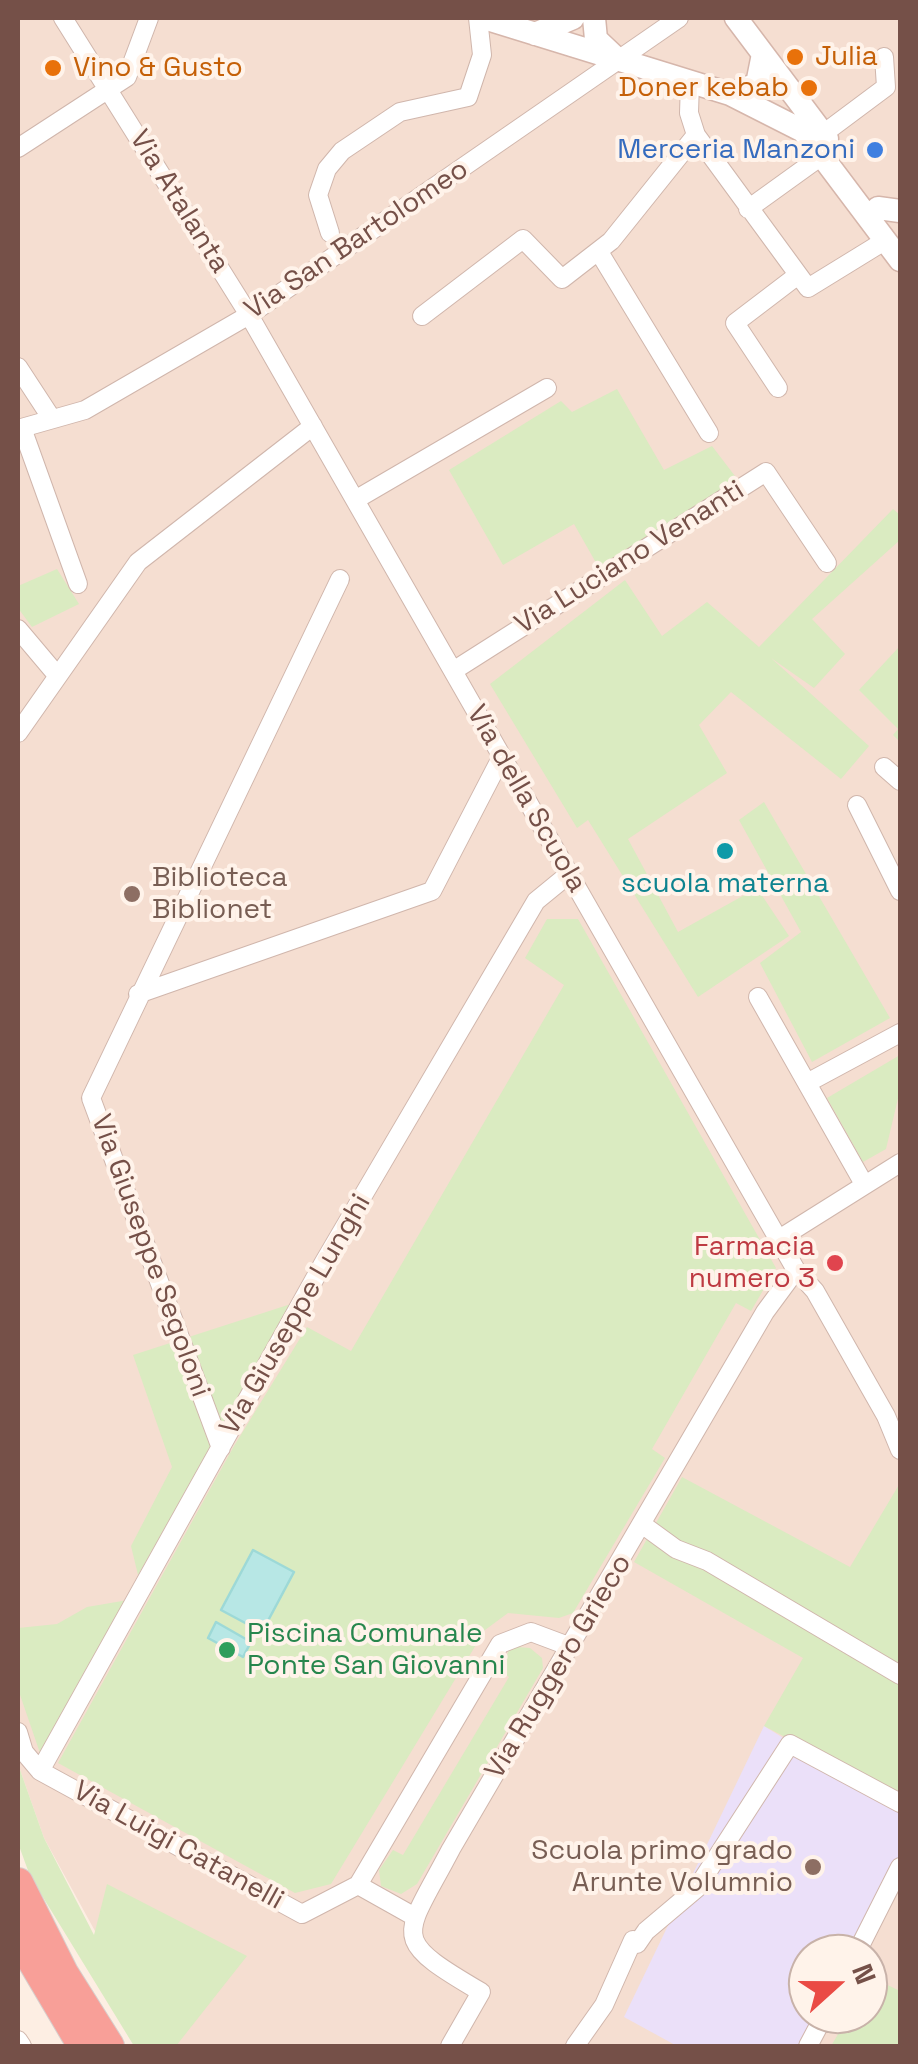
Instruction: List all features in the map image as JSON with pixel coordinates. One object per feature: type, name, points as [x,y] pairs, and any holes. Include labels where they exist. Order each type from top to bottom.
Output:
[{"type":"highway","points":[[18,1884],[63,1973],[109,2046]]},
{"type":"highway","points":[[18,1936],[83,2046]]},
{"type":"main road","points":[[481,18],[730,94],[794,124],[823,145],[889,210],[900,260]]},
{"type":"main road","points":[[535,34],[573,18]]},
{"type":"main road","points":[[594,18],[596,39],[619,60]]},
{"type":"main road","points":[[736,18],[893,239]]},
{"type":"main road","points":[[730,94],[757,84],[763,54]]},
{"type":"street","name":"Via Atalanta","points":[[63,18],[249,315]]},
{"type":"street","points":[[18,148],[108,90],[134,66],[149,18]]},
{"type":"street","points":[[330,232],[318,196],[326,169],[342,151],[400,112],[468,97],[482,54],[481,18]]},
{"type":"street","name":"Via San Bartolomeo","points":[[20,428],[101,402],[249,315],[679,18]]},
{"type":"street","points":[[748,209],[886,87],[884,57]]},
{"type":"street","points":[[690,82],[689,113],[696,135],[803,282]]},
{"type":"street","points":[[422,316],[523,239],[562,278],[600,252],[696,135]]},
{"type":"street","points":[[778,388],[735,323],[803,282],[893,239]]},
{"type":"street","points":[[600,252],[709,433]]},
{"type":"street","name":"Via della Scuola","points":[[249,315],[800,1276],[804,1296],[878,1422],[888,1429],[900,1450]]},
{"type":"street","points":[[18,367],[52,419]]},
{"type":"street","points":[[355,500],[547,388]]},
{"type":"street","points":[[18,733],[138,562],[313,426]]},
{"type":"street","points":[[20,428],[78,584]]},
{"type":"street","name":"Via Luciano Venanti","points":[[453,671],[766,472],[827,563]]},
{"type":"street","name":"Via Giuseppe Segoloni","points":[[221,1448],[91,1098],[340,579]]},
{"type":"street","points":[[18,629],[56,674]]},
{"type":"street","points":[[138,994],[432,891],[502,756]]},
{"type":"street","points":[[884,767],[900,782]]},
{"type":"street","points":[[856,805],[900,891]]},
{"type":"street","name":"Via Giuseppe Lunghi","points":[[40,1770],[306,1296],[536,901],[569,874]]},
{"type":"street","points":[[758,997],[864,1184]]},
{"type":"street","points":[[807,1083],[900,1033]]},
{"type":"street","points":[[778,1239],[900,1162]]},
{"type":"street","name":"Via Ruggero Grieco","points":[[416,1917],[450,1849],[572,1647],[765,1312],[800,1276]]},
{"type":"street","points":[[643,1525],[676,1549],[707,1561],[900,1675]]},
{"type":"street","points":[[450,2046],[481,1992],[420,1954],[412,1940],[416,1917],[358,1885],[494,1650],[514,1635],[531,1632],[572,1647]]},
{"type":"street","name":"Via Luigi Catanelli","points":[[18,1732],[24,1752],[40,1770],[302,1914],[358,1885]]},
{"type":"street","points":[[575,2046],[604,2005],[633,1940],[637,1944],[646,1931],[697,1888],[790,1744],[900,1802]]},
{"type":"street","points":[[866,1934],[900,1868]]},
{"type":"street","points":[[18,2040],[22,2046]]},
{"type":"shaded area","points":[[18,18],[900,18],[900,2046],[158,2046],[44,1838],[18,1764]]},
{"type":"shaded area","points":[[764,1726],[900,1810],[900,1854],[858,1934],[788,1934],[788,2034],[805,2034],[799,2046],[677,2046],[624,2017]]},
{"type":"green space","points":[[617,389],[664,470],[712,446],[738,480],[599,568],[574,524],[503,565],[449,470],[561,401],[572,412]]},
{"type":"green space","points":[[893,509],[900,515],[900,540],[812,619],[845,654],[814,688],[771,658],[869,746],[841,779],[731,692],[699,725],[727,773],[628,839],[678,932],[757,888],[789,936],[698,997],[588,820],[577,828],[490,684],[625,580],[662,636],[707,602],[759,647]]},
{"type":"green space","points":[[57,569],[79,604],[32,627],[18,608],[18,586]]},
{"type":"green space","points":[[900,646],[900,742],[893,735],[898,729],[859,690]]},
{"type":"green space","points":[[764,802],[890,1018],[812,1062],[760,963],[801,932],[739,820]]},
{"type":"green space","points":[[547,919],[578,919],[776,1268],[751,1311],[736,1303],[652,1449],[665,1458],[573,1613],[559,1618],[508,1613],[485,1630],[331,1884],[295,1893],[58,1763],[234,1446],[307,1327],[351,1351],[564,985],[525,958]]},
{"type":"green space","points":[[900,1055],[900,1090],[886,1149],[863,1162],[827,1098]]},
{"type":"green space","points":[[294,1303],[138,1575],[131,1546],[172,1467],[133,1355]]},
{"type":"green space","points":[[682,1477],[850,1567],[900,1483],[900,1797],[764,1726],[803,1658],[634,1562]]},
{"type":"green space","points":[[128,1600],[40,1753],[18,1689],[18,1628],[57,1624],[87,1607]]},
{"type":"green space","points":[[530,1648],[542,1658],[543,1668],[417,1884],[401,1894],[381,1886],[379,1870],[393,1850],[403,1855],[509,1677],[500,1670],[509,1650]]},
{"type":"green space","points":[[18,1764],[44,1838],[94,1935],[107,1884],[247,1956],[176,2046],[134,2046],[30,1876],[18,1843]]},
{"type":"green space","points":[[888,1985],[900,1991],[900,2046],[831,2046],[838,2034],[888,2034]]},
{"type":"water","points":[[253,1550],[294,1572],[262,1632],[221,1610]]},
{"type":"water","points":[[216,1622],[251,1642],[243,1657],[208,1638]]},
{"type":"place","name":"Julia","points":[[795,57]]},
{"type":"place","name":"Vino & Gusto","points":[[53,68]]},
{"type":"place","name":"Doner kebab","points":[[809,88]]},
{"type":"place","name":"Merceria Manzoni","points":[[875,150]]},
{"type":"place","name":"scuola materna","points":[[725,851]]},
{"type":"place","name":"Biblioteca Biblionet","points":[[132,894]]},
{"type":"place","name":"Farmacia numero 3","points":[[835,1263]]},
{"type":"place","name":"Piscina Comunale Ponte San Giovanni","points":[[227,1650]]},
{"type":"place","name":"Scuola primo grado Arunte Volumnio","points":[[813,1867]]}]
